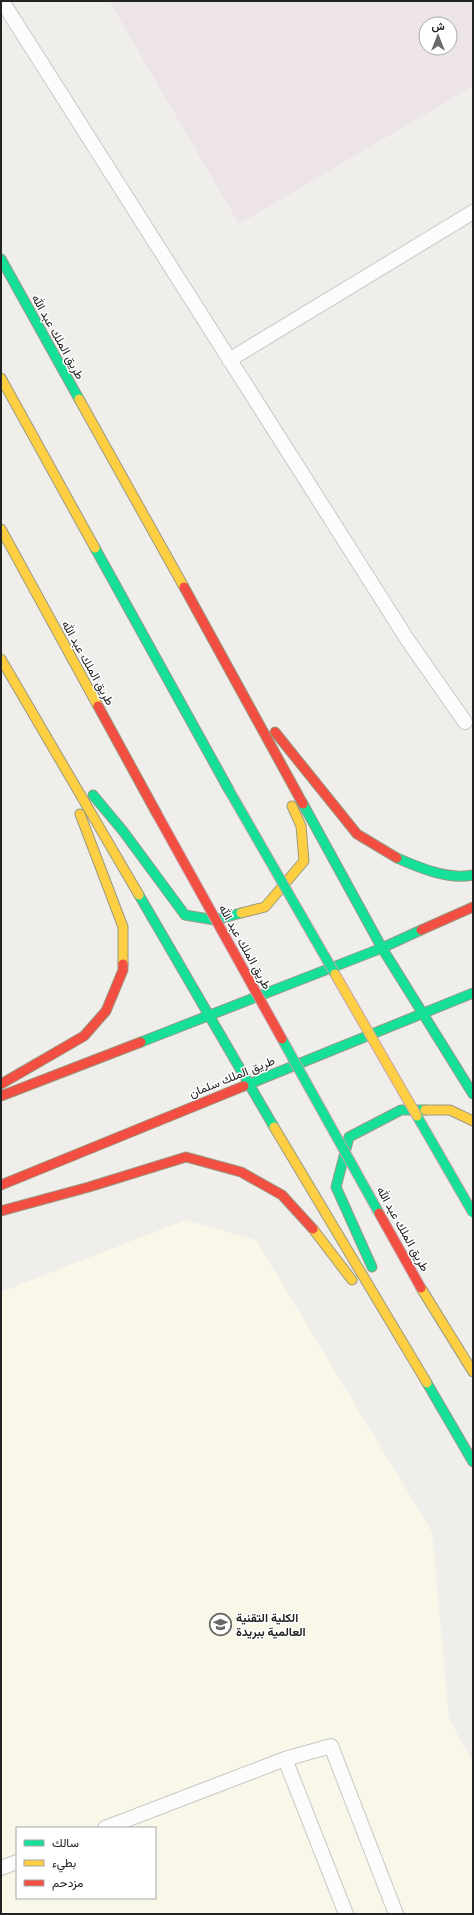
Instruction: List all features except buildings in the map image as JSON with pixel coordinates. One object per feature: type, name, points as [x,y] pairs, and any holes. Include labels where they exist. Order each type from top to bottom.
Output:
[{"type":"main road","name":"طريق الملك عبد الله","points":[[1,259],[239,686],[382,948],[473,1094]]},
{"type":"main road","points":[[1,378],[229,790],[473,1213]]},
{"type":"main road","name":"طريق الملك عبد الله","points":[[1,529],[157,814],[421,1288],[473,1372]]},
{"type":"main road","points":[[1,659],[56,751],[208,1016],[413,1358],[473,1462]]},
{"type":"main road","points":[[56,751],[123,831],[185,915],[215,920],[265,907],[304,861],[301,826],[239,686]]},
{"type":"main road","points":[[239,686],[357,834],[392,856],[426,870],[463,878],[473,875]]},
{"type":"main road","points":[[1,1084],[84,1036],[106,1011],[123,970],[123,927],[56,751]]},
{"type":"main road","points":[[1,1096],[382,948],[473,907]]},
{"type":"main road","name":"طريق الملك سلمان","points":[[1,1185],[248,1083],[473,993]]},
{"type":"main road","points":[[375,1272],[336,1186],[349,1137],[401,1110],[450,1110],[473,1121]]},
{"type":"main road","points":[[1,1210],[89,1187],[186,1157],[241,1172],[282,1195],[316,1233],[413,1358]]},
{"type":"main road","points":[[384,1294],[413,1358]]},
{"type":"lane","points":[[2,1],[407,639],[470,724]]},
{"type":"lane","points":[[229,360],[473,212]]},
{"type":"lane","points":[[109,1827],[285,1759],[331,1746],[396,1914]]},
{"type":"lane","points":[[285,1759],[346,1914]]},
{"type":"lane","points":[[1,1868],[16,1862]]},
{"type":"shaded area","points":[[109,1],[473,1],[473,86],[239,224]]},
{"type":"shaded area","name":"الكلية التقنية العالمية ببريدة","points":[[185,1220],[256,1240],[432,1532],[449,1719],[473,1762],[473,1914],[1,1914],[1,1292]]},
{"type":"traffic: fast","points":[[1,259],[79,399]]},
{"type":"traffic: fast","points":[[95,548],[229,790]]},
{"type":"traffic: fast","points":[[229,790],[335,974]]},
{"type":"traffic: fast","points":[[93,795],[123,831],[185,915],[215,920],[241,913]]},
{"type":"traffic: fast","points":[[303,804],[382,948],[473,1094]]},
{"type":"traffic: fast","points":[[397,858],[434,872],[454,876],[473,875]]},
{"type":"traffic: fast","points":[[139,895],[274,1127]]},
{"type":"traffic: fast","points":[[141,1042],[382,948],[421,930]]},
{"type":"traffic: fast","points":[[244,1086],[473,993]]},
{"type":"traffic: fast","points":[[282,1039],[379,1213]]},
{"type":"traffic: fast","points":[[372,1267],[336,1187],[349,1137],[401,1110],[425,1110]]},
{"type":"traffic: fast","points":[[417,1116],[473,1213]]},
{"type":"traffic: fast","points":[[427,1383],[473,1462]]},
{"type":"traffic: slow","points":[[1,378],[95,548]]},
{"type":"traffic: slow","points":[[79,399],[184,587]]},
{"type":"traffic: slow","points":[[1,529],[98,706]]},
{"type":"traffic: slow","points":[[1,659],[139,895]]},
{"type":"traffic: slow","points":[[241,913],[265,907],[304,861],[301,826],[292,806]]},
{"type":"traffic: slow","points":[[80,814],[123,927],[123,964]]},
{"type":"traffic: slow","points":[[335,974],[417,1116]]},
{"type":"traffic: slow","points":[[425,1110],[450,1110],[473,1121]]},
{"type":"traffic: slow","points":[[274,1127],[427,1383]]},
{"type":"traffic: slow","points":[[313,1229],[352,1280]]},
{"type":"traffic: slow","points":[[421,1288],[473,1372]]},
{"type":"traffic: jam","points":[[184,587],[303,804]]},
{"type":"traffic: jam","points":[[98,706],[157,814]]},
{"type":"traffic: jam","points":[[275,732],[357,834],[397,858]]},
{"type":"traffic: jam","points":[[157,814],[282,1039]]},
{"type":"traffic: jam","points":[[421,930],[473,907]]},
{"type":"traffic: jam","points":[[1,1084],[84,1036],[106,1011],[123,970],[123,964]]},
{"type":"traffic: jam","points":[[1,1096],[141,1042]]},
{"type":"traffic: jam","points":[[1,1185],[244,1086]]},
{"type":"traffic: jam","points":[[1,1211],[89,1187],[186,1157],[241,1172],[282,1195],[313,1229]]},
{"type":"traffic: jam","points":[[379,1213],[421,1288]]},
{"type":"place","name":"الكلية التقنية العالمية ببريدة","points":[[221,1625]]}]
